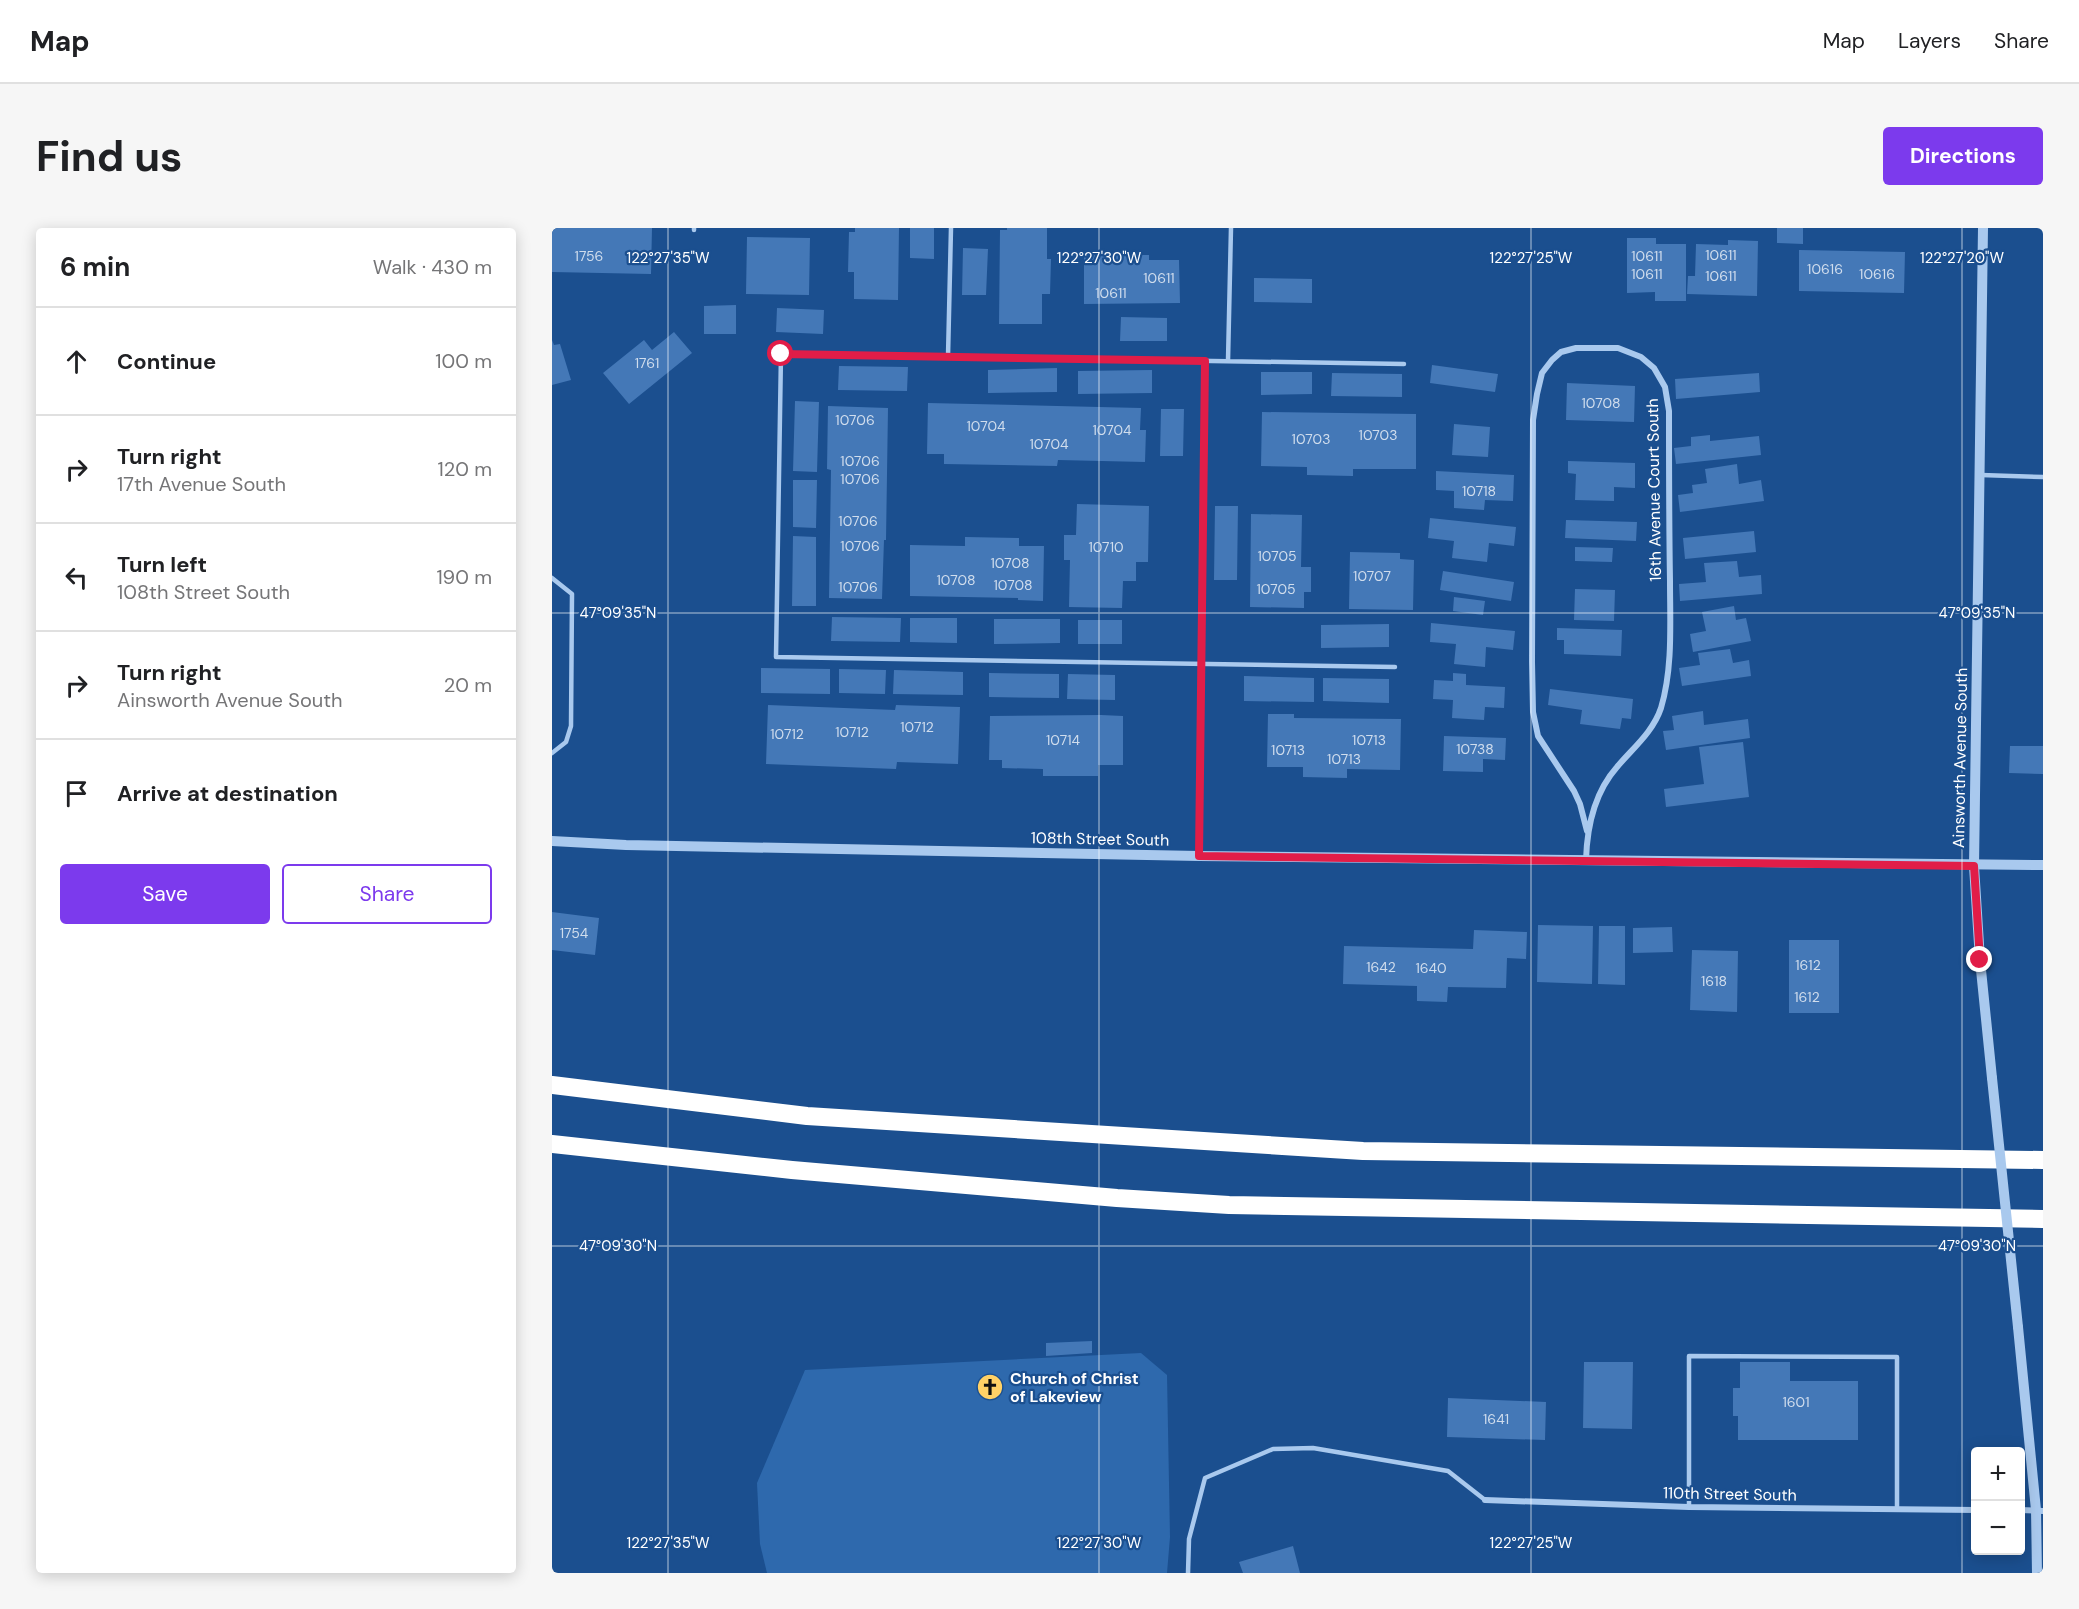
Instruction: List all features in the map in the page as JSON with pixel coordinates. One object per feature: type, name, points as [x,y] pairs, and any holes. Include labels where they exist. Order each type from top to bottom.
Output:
[{"type":"highway","points":[[552,1086],[807,1116],[1363,1152],[2043,1160]]},
{"type":"highway","points":[[552,1144],[804,1171],[1105,1197],[1228,1205],[2043,1219]]},
{"type":"street","name":"Ainsworth Avenue South","points":[[1983,228],[1974,866],[1980,960],[2039,1511],[2037,1573]]},
{"type":"street","name":"16th Avenue Court South","points":[[1586,860],[1587,831],[1594,805],[1615,769],[1652,729],[1660,710],[1669,661],[1669,411],[1665,387],[1654,368],[1641,357],[1618,348],[1576,348],[1561,352],[1542,373],[1533,420],[1533,712],[1538,736],[1574,791],[1587,831]]},
{"type":"street","name":"108th Street South","points":[[552,841],[626,845],[1199,856],[2043,865]]},
{"type":"street","name":"110th Street South","points":[[1485,1500],[1689,1507],[1971,1510]]},
{"type":"lane","points":[[948,357],[951,228]]},
{"type":"lane","points":[[1228,361],[1231,228]]},
{"type":"lane","points":[[1395,667],[776,657],[781,354],[1404,364]]},
{"type":"lane","points":[[1199,856],[1205,361]]},
{"type":"lane","points":[[1979,475],[2043,477]]},
{"type":"lane","points":[[552,578],[572,594],[572,606],[571,726],[566,742],[552,753]]},
{"type":"lane","points":[[1689,1507],[1689,1356],[1897,1357],[1897,1509]]},
{"type":"lane","points":[[1188,1573],[1189,1539],[1205,1478],[1273,1449],[1313,1448],[1448,1471],[1485,1500]]},
{"type":"shaded area","name":"Church of Christ of Lakeview","points":[[1141,1353],[1167,1375],[1170,1537],[1167,1573],[767,1573],[760,1544],[757,1483],[805,1370]]},
{"type":"building","points":[[552,228],[652,228],[651,274],[552,272]]},
{"type":"building","points":[[855,228],[899,228],[898,300],[854,299],[854,272],[848,272],[849,232],[855,232]]},
{"type":"building","points":[[910,228],[934,228],[934,259],[910,258]]},
{"type":"building","points":[[1007,228],[1047,228],[1047,259],[1051,259],[1050,294],[1042,294],[1042,324],[999,324],[1000,230],[1007,230]]},
{"type":"building","points":[[1777,228],[1803,228],[1803,244],[1777,243]]},
{"type":"building","points":[[747,237],[810,238],[809,295],[746,294]]},
{"type":"building","points":[[1627,238],[1656,238],[1656,244],[1686,244],[1686,301],[1655,301],[1655,292],[1627,293]]},
{"type":"building","points":[[1728,240],[1758,241],[1757,296],[1687,294],[1688,276],[1695,276],[1696,244],[1728,245]]},
{"type":"building","points":[[963,248],[988,249],[986,295],[962,295]]},
{"type":"building","points":[[1799,250],[1905,252],[1904,293],[1799,291]]},
{"type":"building","points":[[1084,255],[1149,255],[1149,260],[1179,260],[1180,303],[1084,304]]},
{"type":"building","points":[[1254,278],[1312,279],[1312,303],[1254,302]]},
{"type":"building","points":[[736,305],[736,334],[704,334],[704,306]]},
{"type":"building","points":[[777,308],[824,310],[823,334],[776,332]]},
{"type":"building","points":[[1121,317],[1167,318],[1167,341],[1120,341]]},
{"type":"building","points":[[674,332],[692,353],[629,404],[603,373],[644,340],[652,350]]},
{"type":"building","points":[[552,340],[554,345],[560,344],[571,380],[552,385]]},
{"type":"building","points":[[1432,365],[1498,374],[1495,392],[1430,383]]},
{"type":"building","points":[[839,366],[908,367],[907,391],[838,390]]},
{"type":"building","points":[[1057,368],[1057,392],[988,393],[988,370]]},
{"type":"building","points":[[1152,370],[1152,393],[1078,394],[1078,371]]},
{"type":"building","points":[[1261,372],[1312,372],[1312,394],[1261,395]]},
{"type":"building","points":[[1332,373],[1402,374],[1402,397],[1331,396]]},
{"type":"building","points":[[1759,373],[1760,392],[1676,399],[1675,379]]},
{"type":"building","points":[[1567,383],[1635,386],[1634,422],[1566,420]]},
{"type":"building","points":[[795,401],[819,402],[817,472],[793,471]]},
{"type":"building","points":[[928,403],[1141,408],[1140,430],[1146,430],[1145,462],[1058,460],[1057,466],[944,464],[944,454],[927,454]]},
{"type":"building","points":[[828,406],[888,408],[886,540],[884,540],[882,599],[829,598],[831,470],[827,469]]},
{"type":"building","points":[[1161,409],[1184,409],[1183,456],[1160,456]]},
{"type":"building","points":[[1262,412],[1416,414],[1416,469],[1353,469],[1353,476],[1307,475],[1307,467],[1261,466]]},
{"type":"building","points":[[1454,424],[1490,427],[1488,457],[1452,455]]},
{"type":"building","points":[[1710,435],[1710,441],[1759,436],[1761,455],[1676,464],[1674,448],[1691,446],[1691,437]]},
{"type":"building","points":[[1568,461],[1635,463],[1635,488],[1614,487],[1614,501],[1575,500],[1576,474],[1568,473]]},
{"type":"building","points":[[1737,464],[1739,484],[1761,480],[1764,501],[1680,512],[1678,495],[1693,493],[1692,485],[1707,483],[1705,469]]},
{"type":"building","points":[[1436,471],[1514,475],[1513,501],[1485,500],[1484,510],[1454,508],[1454,491],[1436,490]]},
{"type":"building","points":[[793,480],[817,480],[816,528],[793,527]]},
{"type":"building","points":[[1077,504],[1149,506],[1148,562],[1136,562],[1136,581],[1123,581],[1122,608],[1069,607],[1070,560],[1064,560],[1064,535],[1076,535]]},
{"type":"building","points":[[1215,506],[1238,506],[1237,580],[1214,580]]},
{"type":"building","points":[[1251,514],[1302,515],[1301,567],[1311,567],[1311,592],[1304,592],[1304,608],[1250,607]]},
{"type":"building","points":[[1430,518],[1516,527],[1514,546],[1489,543],[1487,562],[1452,558],[1454,541],[1428,538]]},
{"type":"building","points":[[1566,520],[1637,522],[1636,541],[1565,538]]},
{"type":"building","points":[[1754,531],[1756,552],[1685,559],[1683,538]]},
{"type":"building","points":[[793,536],[816,537],[816,606],[792,606]]},
{"type":"building","points":[[965,537],[1019,538],[1019,546],[1044,546],[1043,601],[1018,600],[1018,598],[910,596],[910,545],[965,546]]},
{"type":"building","points":[[1575,547],[1613,548],[1612,562],[1575,561]]},
{"type":"building","points":[[1350,552],[1400,553],[1400,559],[1414,560],[1413,610],[1349,609]]},
{"type":"building","points":[[1737,561],[1739,577],[1761,575],[1762,594],[1680,601],[1679,584],[1706,582],[1704,563]]},
{"type":"building","points":[[1443,571],[1514,582],[1511,601],[1440,590]]},
{"type":"building","points":[[1575,589],[1615,590],[1614,621],[1574,620]]},
{"type":"building","points":[[1454,597],[1485,601],[1483,615],[1453,611]]},
{"type":"building","points":[[1734,606],[1736,620],[1746,618],[1751,641],[1693,652],[1690,634],[1706,631],[1702,612]]},
{"type":"building","points":[[832,617],[901,618],[900,642],[831,641]]},
{"type":"building","points":[[910,618],[957,618],[957,643],[910,642]]},
{"type":"building","points":[[994,619],[1060,619],[1060,643],[994,644]]},
{"type":"building","points":[[1078,620],[1122,620],[1122,644],[1078,644]]},
{"type":"building","points":[[1431,623],[1515,631],[1513,650],[1486,647],[1485,667],[1454,664],[1456,644],[1430,642]]},
{"type":"building","points":[[1389,624],[1389,647],[1321,648],[1321,625]]},
{"type":"building","points":[[1557,628],[1622,630],[1621,656],[1564,654],[1564,640],[1557,640]]},
{"type":"building","points":[[1730,649],[1733,663],[1749,660],[1751,676],[1682,686],[1679,668],[1700,665],[1698,653]]},
{"type":"building","points":[[761,668],[830,669],[830,694],[761,693]]},
{"type":"building","points":[[839,669],[886,670],[885,694],[839,693]]},
{"type":"building","points":[[894,670],[963,672],[963,695],[893,694]]},
{"type":"building","points":[[989,673],[1059,674],[1059,698],[989,697]]},
{"type":"building","points":[[1453,673],[1466,674],[1466,685],[1505,687],[1504,708],[1485,707],[1484,720],[1452,718],[1453,700],[1433,699],[1434,680],[1453,681]]},
{"type":"building","points":[[1068,674],[1115,675],[1115,700],[1067,699]]},
{"type":"building","points":[[1244,676],[1314,678],[1314,702],[1244,701]]},
{"type":"building","points":[[1323,678],[1389,679],[1389,703],[1323,701]]},
{"type":"building","points":[[1550,689],[1633,699],[1631,719],[1622,718],[1620,729],[1580,724],[1582,710],[1548,705]]},
{"type":"building","points":[[768,705],[895,710],[896,705],[960,707],[958,764],[897,762],[896,769],[766,764]]},
{"type":"building","points":[[1703,711],[1704,725],[1748,719],[1750,738],[1666,750],[1663,731],[1674,730],[1672,716]]},
{"type":"building","points":[[1268,714],[1294,714],[1294,718],[1401,719],[1400,770],[1347,769],[1347,778],[1303,777],[1303,767],[1267,767]]},
{"type":"building","points":[[990,716],[1123,716],[1123,765],[1098,765],[1098,776],[1043,776],[1043,769],[1002,768],[1002,760],[989,760]]},
{"type":"building","points":[[1444,736],[1506,738],[1505,760],[1483,759],[1483,772],[1443,771]]},
{"type":"building","points":[[1743,742],[1749,797],[1666,807],[1664,789],[1704,784],[1699,747]]},
{"type":"building","points":[[2010,746],[2043,746],[2043,774],[2009,773]]},
{"type":"building","points":[[552,912],[599,918],[595,955],[552,950]]},
{"type":"building","points":[[1538,925],[1593,926],[1592,984],[1537,982]]},
{"type":"building","points":[[1599,926],[1625,926],[1625,985],[1598,984]]},
{"type":"building","points":[[1672,927],[1673,952],[1633,953],[1633,928]]},
{"type":"building","points":[[1474,930],[1527,932],[1526,959],[1507,958],[1506,988],[1448,987],[1447,1002],[1417,1001],[1417,986],[1343,984],[1344,946],[1473,949]]},
{"type":"building","points":[[1789,940],[1839,940],[1839,1013],[1789,1013]]},
{"type":"building","points":[[1692,950],[1738,951],[1737,1012],[1690,1010]]},
{"type":"building","points":[[1092,1341],[1092,1353],[1046,1356],[1046,1343]]},
{"type":"building","points":[[1584,1362],[1633,1362],[1632,1429],[1583,1428]]},
{"type":"building","points":[[1740,1362],[1790,1362],[1790,1381],[1858,1381],[1858,1440],[1738,1440],[1738,1416],[1733,1416],[1733,1388],[1740,1388]]},
{"type":"building","points":[[1448,1398],[1546,1402],[1545,1440],[1447,1437]]},
{"type":"building","points":[[1293,1546],[1300,1573],[1243,1573],[1239,1562]]},
{"type":"place","name":"Church of Christ of Lakeview","points":[[990,1387]]},
{"type":"route","points":[[781,354],[1205,361],[1199,856],[1974,866],[1980,960]]}]
